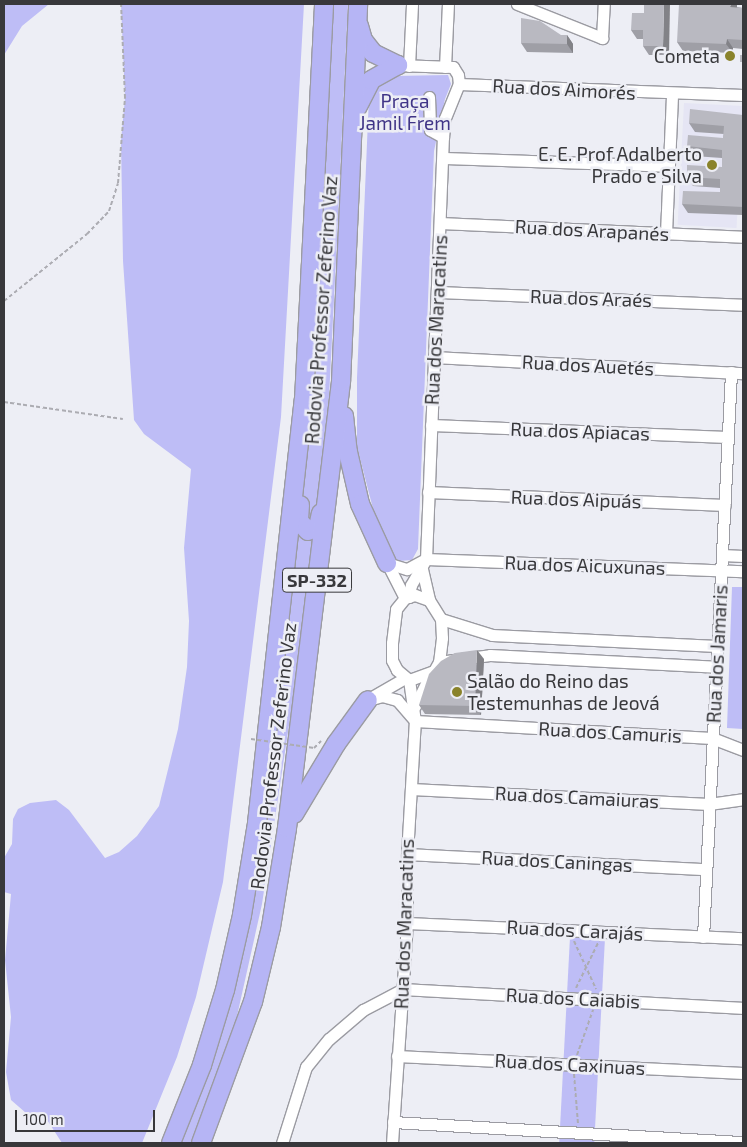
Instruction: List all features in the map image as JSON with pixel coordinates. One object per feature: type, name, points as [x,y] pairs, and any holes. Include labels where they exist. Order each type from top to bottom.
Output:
[{"type":"highway","name":"Rodovia Professor Zeferino Vaz","points":[[171,1143],[202,1066],[225,990],[242,915],[255,832],[304,400],[324,4]]},
{"type":"highway","name":"Rodovia Professor Zeferino Vaz","points":[[201,1143],[253,1002],[271,927],[287,828],[341,382],[355,113],[358,12]]},
{"type":"highway","points":[[358,12],[363,40],[373,53],[404,65]]},
{"type":"highway","points":[[355,113],[371,80],[404,65]]},
{"type":"highway","points":[[313,231],[316,246],[308,418],[299,521],[304,529],[311,531],[319,524],[325,476],[336,372],[341,242],[350,205]]},
{"type":"highway","points":[[341,382],[348,452],[360,504],[387,563]]},
{"type":"highway","points":[[287,828],[303,796],[368,700]]},
{"type":"street","points":[[412,4],[404,65],[445,66],[453,68],[458,75],[459,84]]},
{"type":"street","points":[[445,66],[448,4]]},
{"type":"street","points":[[517,4],[602,38],[604,4]]},
{"type":"street","name":"Rua dos Aimorés","points":[[459,84],[672,94],[743,95]]},
{"type":"street","name":"Rua dos Maracatins","points":[[429,600],[424,564],[445,118],[459,84]]},
{"type":"street","points":[[666,233],[672,94]]},
{"type":"street","points":[[429,97],[430,130],[444,137]]},
{"type":"street","points":[[443,158],[669,166]]},
{"type":"street","name":"Rua dos Arapanés","points":[[440,222],[743,237]]},
{"type":"street","name":"Rua dos Araés","points":[[438,292],[743,305]]},
{"type":"street","name":"Rua dos Auetés","points":[[434,357],[737,372]]},
{"type":"street","name":"Rua dos Jamaris","points":[[703,936],[728,437],[737,372]]},
{"type":"street","name":"Rua dos Apiacas","points":[[431,425],[728,437]]},
{"type":"street","name":"Rua dos Aipuás","points":[[428,492],[725,505]]},
{"type":"street","points":[[722,555],[743,556]]},
{"type":"street","points":[[387,563],[407,569],[424,564]]},
{"type":"street","points":[[387,563],[407,598]]},
{"type":"street","name":"Rua dos Maracatins","points":[[407,598],[411,585],[424,564]]},
{"type":"street","name":"Rua dos Aicuxunas","points":[[424,564],[743,571]]},
{"type":"street","points":[[368,700],[407,679],[430,675],[440,662],[441,619],[429,600],[415,595],[407,598],[396,609],[392,642],[392,660],[407,679]]},
{"type":"street","points":[[441,619],[492,635],[717,646]]},
{"type":"street","points":[[490,655],[492,635]]},
{"type":"street","points":[[440,662],[490,655],[716,667]]},
{"type":"street","name":"Rua dos Maracatins","points":[[415,706],[430,675]]},
{"type":"street","name":"Rua dos Maracatins","points":[[392,1143],[407,923],[407,854],[415,721],[415,706],[407,679]]},
{"type":"street","points":[[368,700],[382,696],[397,700],[415,721]]},
{"type":"street","name":"Rua dos Camuris","points":[[415,721],[712,738],[743,750]]},
{"type":"street","name":"Rua dos Camaiuras","points":[[411,789],[709,804],[743,799]]},
{"type":"street","name":"Rua dos Caningas","points":[[407,854],[706,868]]},
{"type":"street","name":"Rua dos Carajás","points":[[407,923],[743,938]]},
{"type":"street","points":[[282,1143],[306,1067],[329,1039],[363,1010],[403,989]]},
{"type":"street","name":"Rua dos Caiabis","points":[[403,989],[743,1008]]},
{"type":"street","name":"Rua dos Caxinuas","points":[[397,1056],[743,1073]]},
{"type":"street","points":[[393,1122],[743,1142]]},
{"type":"path","points":[[4,301],[87,234],[109,211],[118,183],[125,98],[121,4]]},
{"type":"path","points":[[4,402],[122,419]]},
{"type":"path","points":[[251,739],[314,748]]},
{"type":"path","points":[[568,930],[599,1000],[573,1065],[579,1133]]},
{"type":"path","points":[[571,998],[603,932]]},
{"type":"shaded area","name":"E. E. Prof Adalberto Prado e Silva","points":[[684,103],[743,106],[737,228],[678,225]]},
{"type":"green space","points":[[4,4],[49,4],[22,26],[4,55]]},
{"type":"green space","points":[[121,4],[304,4],[281,417],[223,882],[196,997],[177,1057],[142,1143],[62,1143],[42,1112],[26,1113],[11,1100],[6,1072],[11,1017],[5,960],[11,894],[4,892],[4,858],[12,844],[13,819],[18,809],[30,803],[56,800],[69,810],[105,858],[119,852],[137,836],[159,806],[178,729],[187,667],[189,621],[184,548],[191,469],[144,434],[134,420],[123,261],[121,141],[125,98]]},
{"type":"green space","points":[[331,4],[348,4],[337,240],[328,417],[301,646],[262,904],[235,1025],[191,1143],[177,1143],[207,1071],[268,784],[310,418]]},
{"type":"green space","name":"Praça Jamil Frem","points":[[448,75],[451,84],[445,99],[434,151],[418,549],[412,560],[399,561],[384,551],[357,447],[357,378],[369,96],[377,81],[394,76]]},
{"type":"green space","points":[[732,587],[743,587],[743,729],[727,728]]},
{"type":"green space","points":[[570,937],[605,939],[594,1143],[559,1143]]},
{"type":"building","points":[[644,4],[664,4],[663,46],[643,46],[643,30],[631,30],[632,13],[644,13]]},
{"type":"building","points":[[679,4],[731,4],[730,7],[743,8],[743,40],[727,39],[726,44],[677,42]]},
{"type":"building","points":[[521,18],[540,21],[561,35],[567,35],[567,44],[521,43]]},
{"type":"building","points":[[740,55],[743,55],[743,62],[740,62]]},
{"type":"building","points":[[690,109],[743,115],[743,207],[682,204],[683,191],[720,192],[720,179],[687,177],[687,165],[722,167],[722,150],[687,146],[688,135],[723,138],[724,126],[689,123]]},
{"type":"building","name":"Salão do Reino das Testemunhas de Jeová","points":[[477,650],[475,706],[419,705],[429,674],[441,661],[455,653]]},
{"type":"place","name":"Cometa","points":[[730,56]]},
{"type":"place","name":"E. E. Prof Adalberto Prado e Silva","points":[[712,165]]},
{"type":"place","name":"Salão do Reino das Testemunhas de Jeová","points":[[457,692]]}]
